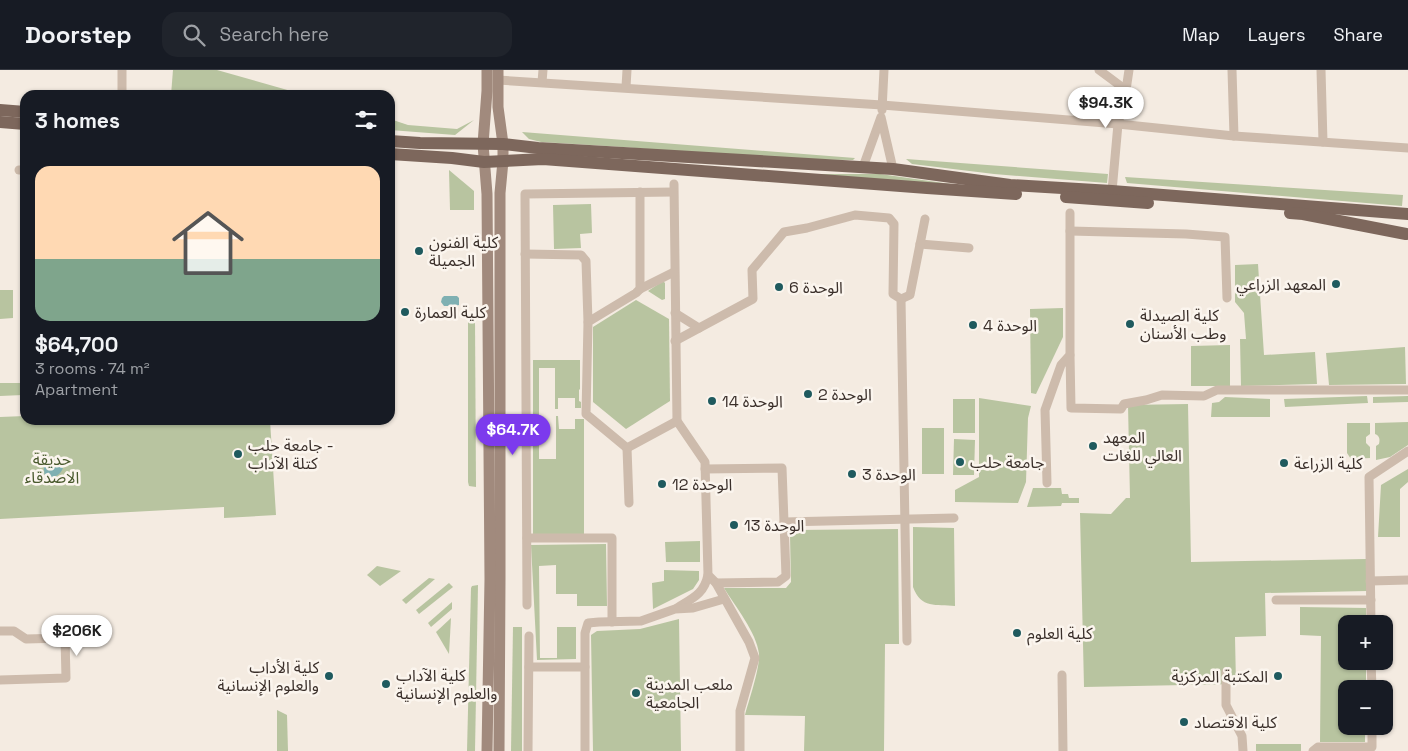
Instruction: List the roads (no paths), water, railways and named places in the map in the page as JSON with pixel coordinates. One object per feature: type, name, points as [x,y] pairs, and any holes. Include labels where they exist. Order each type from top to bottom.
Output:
[{"type":"main road","points":[[486,751],[490,569],[487,194],[483,144],[487,70]]},
{"type":"main road","points":[[498,75],[498,107],[503,161],[500,193],[499,751]]},
{"type":"main road","points":[[0,110],[20,112]]},
{"type":"main road","points":[[0,122],[20,124]]},
{"type":"main road","points":[[395,141],[502,144],[538,148],[893,169],[1010,185],[1112,191],[1408,216],[1404,226],[1407,235],[1303,214],[542,159],[484,162],[395,154]]},
{"type":"street","points":[[122,70],[122,90]]},
{"type":"street","points":[[542,82],[543,70]]},
{"type":"street","points":[[626,87],[627,70]]},
{"type":"street","points":[[863,167],[881,117],[884,70]]},
{"type":"street","points":[[1099,70],[1126,90]]},
{"type":"street","points":[[1112,191],[1118,124],[1129,70]]},
{"type":"street","points":[[1232,70],[1234,136]]},
{"type":"street","points":[[1321,70],[1323,142]]},
{"type":"street","points":[[498,75],[542,82],[882,105],[1118,124],[1234,136],[1408,148]]},
{"type":"street","points":[[881,117],[893,169]]},
{"type":"street","points":[[527,605],[525,194],[640,192],[674,188],[677,421],[705,462],[708,575],[706,585],[700,593],[675,609],[641,621],[588,624],[585,634],[585,751]]},
{"type":"street","points":[[640,192],[640,289]]},
{"type":"street","points":[[1070,213],[1071,408],[1121,409],[1124,404],[1162,395],[1204,396],[1217,390],[1408,390]]},
{"type":"street","points":[[675,341],[753,299],[752,270],[784,232],[855,216],[889,218],[894,224],[893,294],[901,299]]},
{"type":"street","points":[[901,299],[910,295],[925,219]]},
{"type":"street","points":[[1070,231],[1225,237],[1228,298]]},
{"type":"street","points":[[920,244],[969,248]]},
{"type":"street","points":[[526,254],[581,255],[586,261],[588,322],[586,414],[627,448],[629,503]]},
{"type":"street","points":[[588,322],[636,294],[640,289],[674,272]]},
{"type":"street","points":[[901,299],[906,641]]},
{"type":"street","points":[[675,313],[699,328]]},
{"type":"street","points":[[1048,482],[1045,410],[1061,365],[1070,355]]},
{"type":"street","points":[[627,448],[677,421]]},
{"type":"street","points":[[1371,615],[1369,477],[1408,451]]},
{"type":"street","points":[[705,469],[782,468],[786,576],[778,582],[716,583]]},
{"type":"street","points":[[784,522],[954,518]]},
{"type":"street","points":[[527,538],[612,538],[612,622]]},
{"type":"street","points":[[708,575],[716,583],[749,642],[755,658],[740,711],[740,751]]},
{"type":"street","points":[[1370,581],[1408,580]]},
{"type":"street","points":[[675,609],[693,608],[724,599]]},
{"type":"street","points":[[1276,600],[1371,600]]},
{"type":"street","points":[[0,632],[14,631],[26,639],[65,638],[66,678],[0,680]]},
{"type":"street","points":[[528,751],[529,636]]},
{"type":"street","points":[[529,667],[585,667]]},
{"type":"street","points":[[1226,672],[1226,705],[1242,736],[1243,751]]},
{"type":"street","points":[[1062,675],[1063,751]]},
{"type":"street","points":[[1313,751],[1318,747],[1373,749],[1372,735]]},
{"type":"water","points":[[444,296],[457,296],[459,298],[459,305],[444,306],[441,302]]},
{"type":"water","points":[[50,460],[63,468],[56,476],[45,478],[43,461]]},
{"type":"place","name":"كلية الفنون الجميلة","points":[[419,251]]},
{"type":"place","name":"المعهد الزراعي","points":[[1336,284]]},
{"type":"place","name":"الوحدة 6","points":[[779,287]]},
{"type":"place","name":"كلية العمارة","points":[[405,312]]},
{"type":"place","name":"كلية الصيدلة وطب الأسنان","points":[[1130,324]]},
{"type":"place","name":"الوحدة 4","points":[[973,325]]},
{"type":"place","name":"الوحدة 2","points":[[808,394]]},
{"type":"place","name":"الوحدة 14","points":[[712,401]]},
{"type":"place","name":"المعهد العالي للغات","points":[[1093,446]]},
{"type":"place","name":"جامعة حلب - كتلة الآداب","points":[[238,454]]},
{"type":"place","name":"جامعة حلب","points":[[960,462]]},
{"type":"place","name":"كلية الزراعة","points":[[1284,463]]},
{"type":"place","name":"الوحدة 3","points":[[852,474]]},
{"type":"place","name":"الوحدة 12","points":[[662,484]]},
{"type":"place","name":"الوحدة 13","points":[[734,525]]},
{"type":"place","name":"كلية العلوم","points":[[1017,633]]},
{"type":"place","name":"كلية الأداب والعلوم الإنسانية","points":[[329,676]]},
{"type":"place","name":"المكتبة المركزية","points":[[1278,676]]},
{"type":"place","name":"كلية الآداب والعلوم الإنسانية","points":[[386,684]]},
{"type":"place","name":"ملعب المدينة الجامعية","points":[[636,693]]},
{"type":"place","name":"كلية الاقتصاد","points":[[1184,722]]},
{"type":"park label","name":"حديقة الاصدقاء","points":[[52,468]]}]
